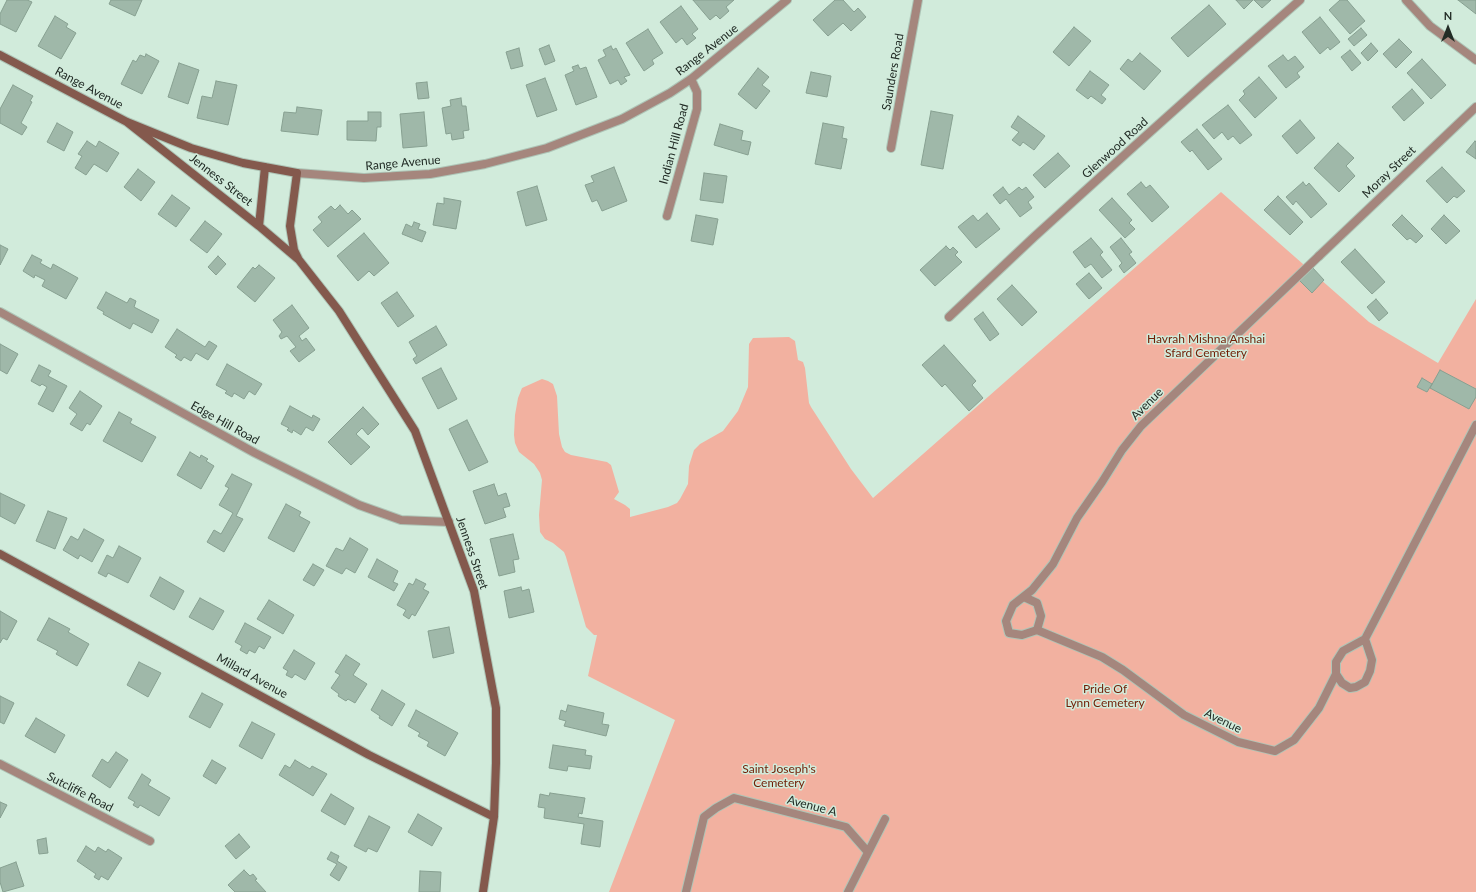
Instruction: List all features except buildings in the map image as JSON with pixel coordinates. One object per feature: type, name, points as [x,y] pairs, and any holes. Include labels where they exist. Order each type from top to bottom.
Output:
[{"type":"street","name":"Range Avenue","points":[[0,55],[127,122],[191,148],[243,163],[297,174],[364,178],[397,177],[430,174],[492,162],[547,148],[622,119],[670,93],[691,79],[787,0]]},
{"type":"street","name":"Saunders Road","points":[[891,148],[918,0]]},
{"type":"street","name":"Glenwood Road","points":[[949,317],[1147,134],[1300,0]]},
{"type":"street","points":[[1406,0],[1430,26],[1476,60]]},
{"type":"street","name":"Indian Hill Road","points":[[668,216],[697,109],[697,92],[691,79]]},
{"type":"street","name":"Moray Street","points":[[1319,256],[1476,107]]},
{"type":"street","name":"Jenness Street","points":[[127,122],[259,226],[299,260],[339,311],[415,431],[474,591],[496,708],[494,817],[483,892]]},
{"type":"street","points":[[259,226],[265,167]]},
{"type":"street","name":"Jenness Street","points":[[297,174],[290,226],[294,250],[299,260]]},
{"type":"street","name":"Avenue","points":[[1319,256],[1141,426],[1122,450],[1077,518],[1053,564],[1032,590],[1013,605],[1006,621],[1009,633],[1022,635],[1037,630],[1102,657],[1184,715],[1238,742],[1275,751],[1294,740],[1319,708],[1336,674],[1336,662],[1343,651],[1365,639]]},
{"type":"street","name":"Edge Hill Road","points":[[0,312],[255,453],[359,505],[401,520],[449,522]]},
{"type":"street","points":[[1336,674],[1342,683],[1350,688],[1356,687],[1365,682],[1370,671],[1372,660],[1365,639],[1476,425]]},
{"type":"street","name":"Millard Avenue","points":[[0,554],[369,755],[494,817]]},
{"type":"street","points":[[1024,597],[1037,603],[1041,616],[1037,630]]},
{"type":"street","name":"Sutcliffe Road","points":[[0,764],[150,841]]},
{"type":"street","name":"Avenue A","points":[[686,892],[704,817],[734,798],[846,827],[867,851]]},
{"type":"street","points":[[848,892],[884,819]]},
{"type":"green space","points":[[1221,192],[1369,322],[1438,363],[1476,299],[1476,892],[609,892],[675,720],[588,676],[597,635],[594,635],[586,627],[564,552],[553,543],[545,539],[540,532],[539,515],[542,480],[540,473],[534,464],[519,452],[515,443],[515,415],[518,398],[522,388],[542,379],[553,384],[557,396],[559,434],[562,447],[565,452],[571,455],[607,462],[611,465],[619,492],[614,499],[630,509],[630,517],[668,507],[677,503],[680,499],[688,484],[689,466],[694,450],[700,444],[723,431],[738,411],[748,387],[749,344],[753,338],[789,337],[795,341],[798,360],[803,362],[805,368],[809,403],[811,407],[851,469],[873,498]]},
{"type":"park label","name":"Havrah Mishna Anshai Sfard Cemetery","points":[[1206,346]]},
{"type":"park label","name":"Pride Of Lynn Cemetery","points":[[1105,696]]},
{"type":"park label","name":"Saint Joseph's Cemetery","points":[[779,776]]}]
